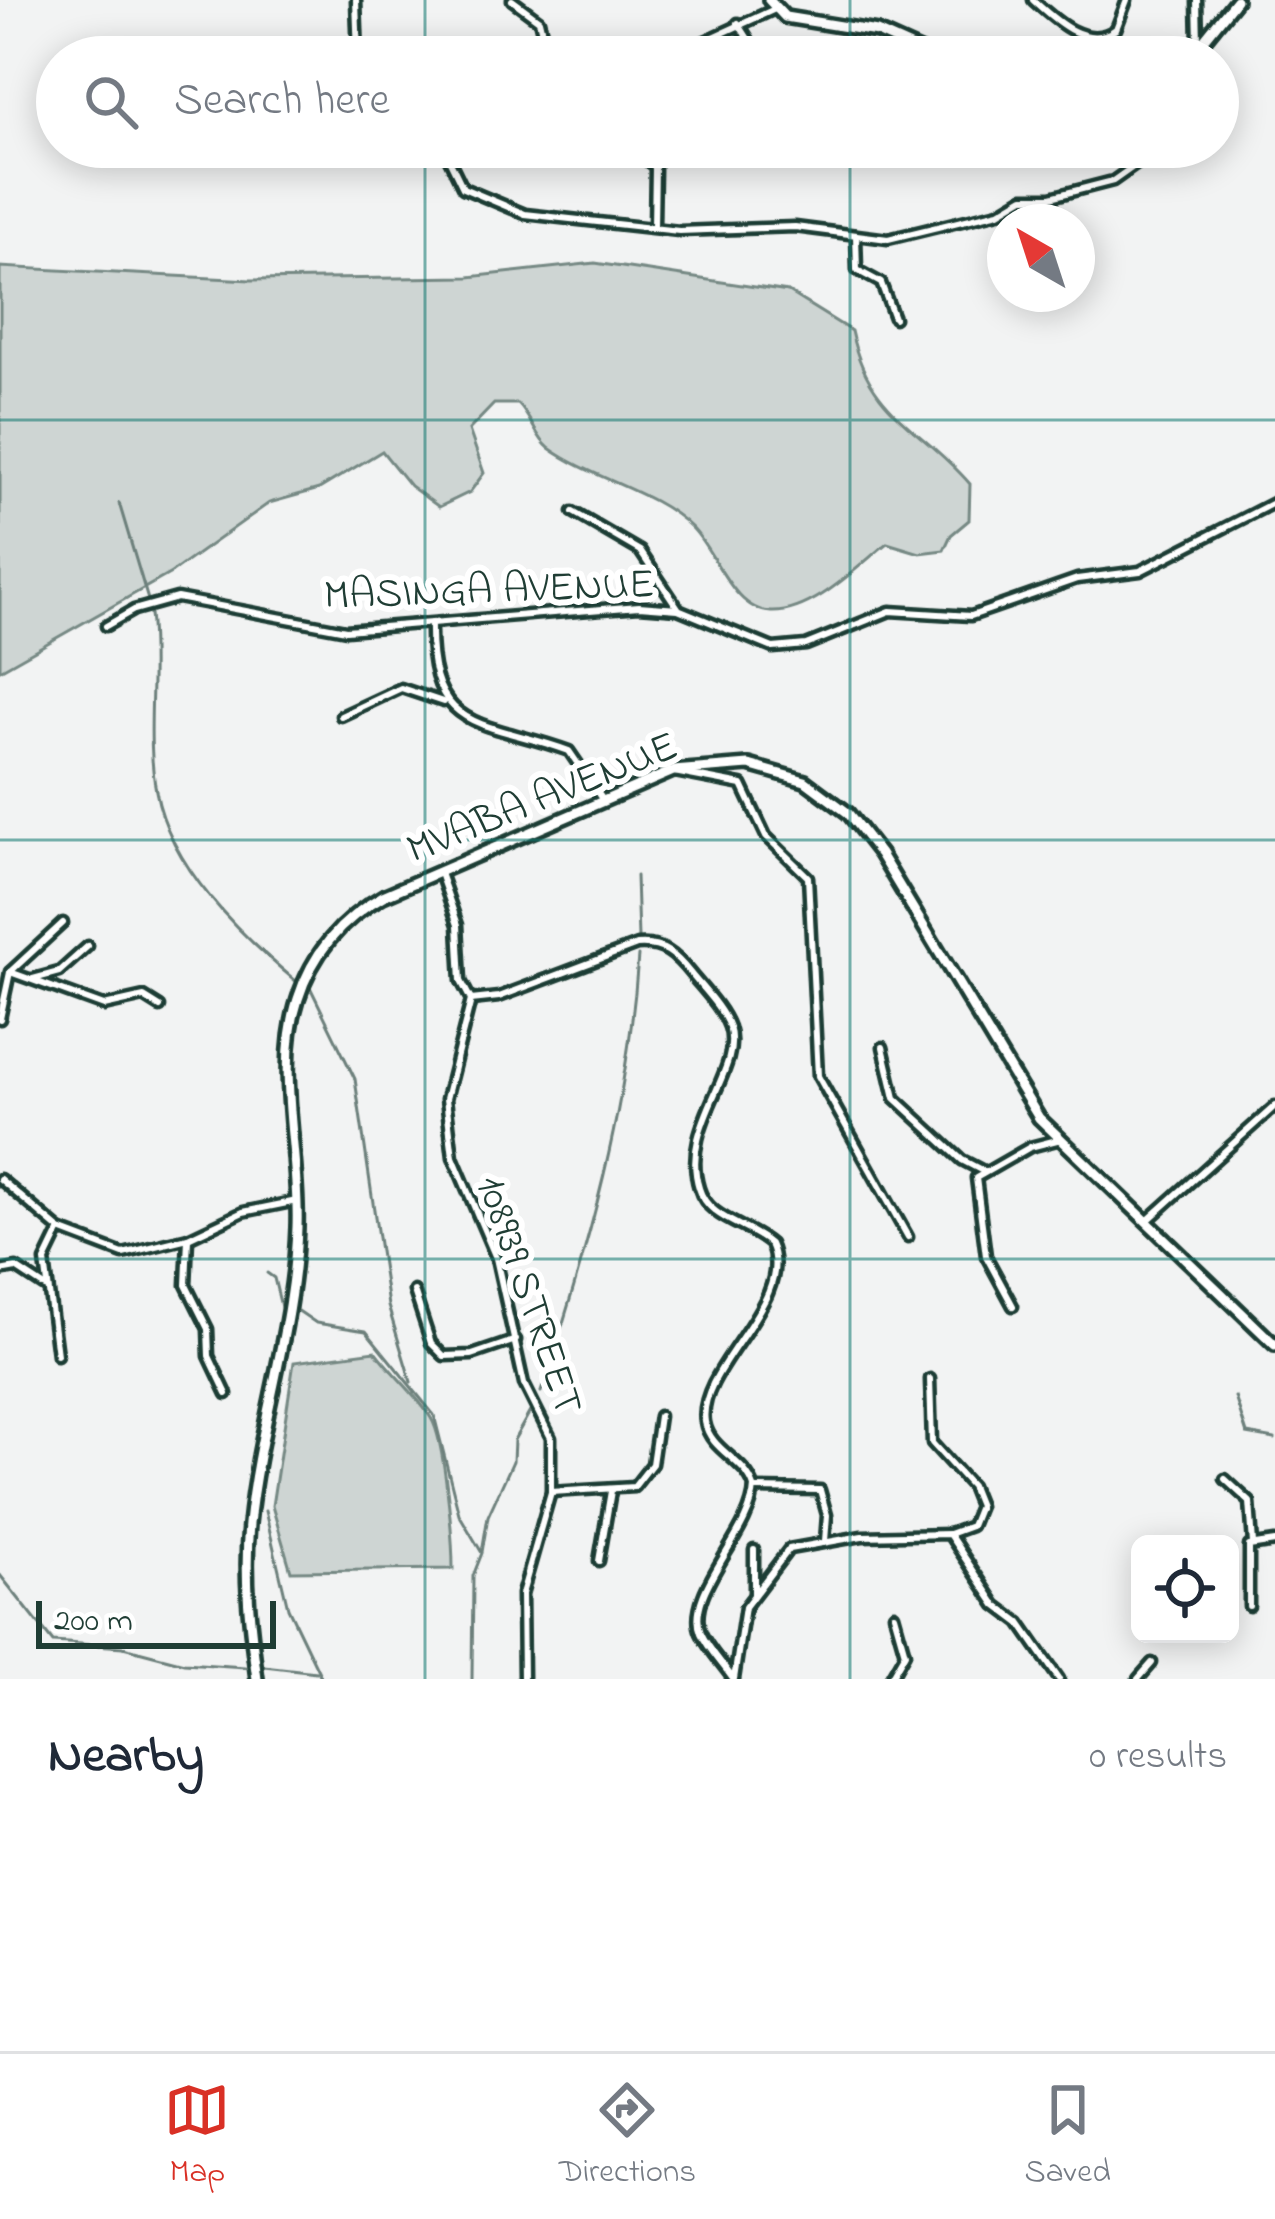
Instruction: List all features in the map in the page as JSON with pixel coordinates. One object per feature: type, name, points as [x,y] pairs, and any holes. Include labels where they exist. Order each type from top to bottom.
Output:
[{"type":"street","points":[[356,0],[357,36]]},
{"type":"street","points":[[512,0],[539,20],[543,36]]},
{"type":"street","points":[[1033,0],[1088,36]]},
{"type":"street","points":[[1098,36],[1116,28],[1127,0]]},
{"type":"street","points":[[1197,0],[1198,36]]},
{"type":"street","points":[[1206,36],[1236,0]]},
{"type":"street","points":[[713,36],[772,4],[795,20],[890,36]]},
{"type":"street","points":[[739,23],[747,36]]},
{"type":"street","points":[[453,168],[463,188],[502,209],[679,231],[795,227],[904,236],[999,212],[1024,197],[1051,197],[1113,181],[1131,168]]},
{"type":"street","points":[[654,226],[655,168]]},
{"type":"street","points":[[856,235],[857,270],[881,284],[894,318]]},
{"type":"street","name":"MASINGA AVENUE","points":[[106,626],[177,598],[346,630],[609,607],[678,609],[773,648],[823,640],[890,611],[985,614],[1077,579],[1140,571],[1275,502]]},
{"type":"street","points":[[573,512],[640,551],[678,609]]},
{"type":"street","points":[[431,625],[432,667],[447,703]]},
{"type":"street","points":[[341,716],[401,688],[447,703],[471,722],[569,751],[602,800]]},
{"type":"street","name":"MVABA AVENUE","points":[[257,1679],[248,1599],[248,1528],[293,1273],[297,1201],[289,1052],[303,986],[321,951],[357,912],[439,870],[673,771],[725,764],[766,768],[805,781],[848,813],[880,854],[1021,1092],[1058,1140],[1275,1345]]},
{"type":"street","points":[[673,771],[742,785],[766,836],[808,877],[818,1076],[908,1237]]},
{"type":"street","points":[[439,870],[458,925],[461,981],[471,1000],[499,997],[637,945],[655,945],[685,966],[726,1021],[730,1051],[695,1147],[698,1184],[716,1213],[770,1244],[775,1262],[766,1292],[707,1401],[705,1422],[714,1441],[745,1468],[754,1489],[745,1523],[698,1611],[702,1634],[734,1679]]},
{"type":"street","points":[[0,1019],[10,973],[63,923]]},
{"type":"street","points":[[29,980],[59,972],[88,946]]},
{"type":"street","points":[[10,973],[104,1006],[144,997],[160,1007]]},
{"type":"street","name":"108939 STREET","points":[[471,1000],[447,1112],[455,1165],[496,1258],[524,1384],[549,1428],[551,1492],[522,1594],[524,1679]]},
{"type":"street","points":[[883,1047],[895,1097],[962,1160],[983,1172]]},
{"type":"street","points":[[1144,1223],[1275,1106]]},
{"type":"street","points":[[1013,1306],[986,1256],[976,1178],[1030,1147],[1058,1140]]},
{"type":"street","points":[[0,1179],[60,1230],[123,1254],[188,1238],[243,1212],[297,1201]]},
{"type":"street","points":[[57,1355],[45,1287],[49,1244],[60,1230]]},
{"type":"street","points":[[188,1238],[186,1285],[208,1329],[209,1356],[227,1394]]},
{"type":"street","points":[[0,1271],[16,1268],[45,1287]]},
{"type":"street","points":[[414,1291],[431,1342],[444,1356],[472,1355],[515,1340]]},
{"type":"street","points":[[734,1679],[740,1620],[789,1549],[825,1541],[949,1534],[969,1528],[979,1506],[971,1486],[932,1443],[929,1379]]},
{"type":"street","points":[[551,1492],[634,1487],[649,1472],[658,1416]]},
{"type":"street","points":[[1225,1479],[1250,1502],[1249,1606]]},
{"type":"street","points":[[754,1489],[820,1490],[827,1515],[825,1541]]},
{"type":"street","points":[[599,1562],[611,1491]]},
{"type":"street","points":[[949,1534],[996,1605],[1020,1623],[1059,1679]]},
{"type":"street","points":[[1253,1544],[1275,1542]]},
{"type":"street","points":[[754,1550],[754,1594]]},
{"type":"street","points":[[890,1679],[905,1653],[894,1614]]},
{"type":"street","points":[[1138,1679],[1152,1663]]},
{"type":"shaded area","points":[[595,263],[788,292],[851,331],[859,359],[883,401],[970,484],[969,520],[951,535],[944,550],[920,553],[887,543],[818,597],[787,611],[757,609],[735,591],[701,538],[677,515],[549,448],[518,404],[494,404],[469,430],[484,473],[470,492],[439,507],[410,486],[382,451],[319,489],[269,503],[171,573],[0,670],[0,267],[251,280],[469,277]]},
{"type":"shaded area","points":[[375,1351],[425,1409],[436,1430],[453,1569],[291,1571],[272,1506],[294,1362]]},
{"type":"waterway","points":[[119,503],[148,600]]},
{"type":"waterway","points":[[150,614],[153,769],[164,819],[191,872],[210,897],[297,982]]},
{"type":"waterway","points":[[636,876],[638,938]]},
{"type":"waterway","points":[[541,1392],[603,1177],[625,1068],[638,956]]},
{"type":"waterway","points":[[310,987],[355,1079],[388,1306],[411,1382]]},
{"type":"waterway","points":[[267,1273],[274,1278],[281,1307]]},
{"type":"waterway","points":[[297,1310],[316,1323],[366,1331],[434,1415],[459,1514],[482,1553],[473,1576],[472,1679]]},
{"type":"waterway","points":[[1235,1397],[1247,1434],[1275,1439]]},
{"type":"waterway","points":[[482,1552],[488,1516],[513,1461],[514,1440],[532,1408]]},
{"type":"waterway","points":[[265,1511],[288,1608],[322,1679]]},
{"type":"waterway","points":[[0,1575],[53,1642],[123,1647],[184,1663],[245,1667]]},
{"type":"waterway","points":[[264,1666],[316,1672]]}]
